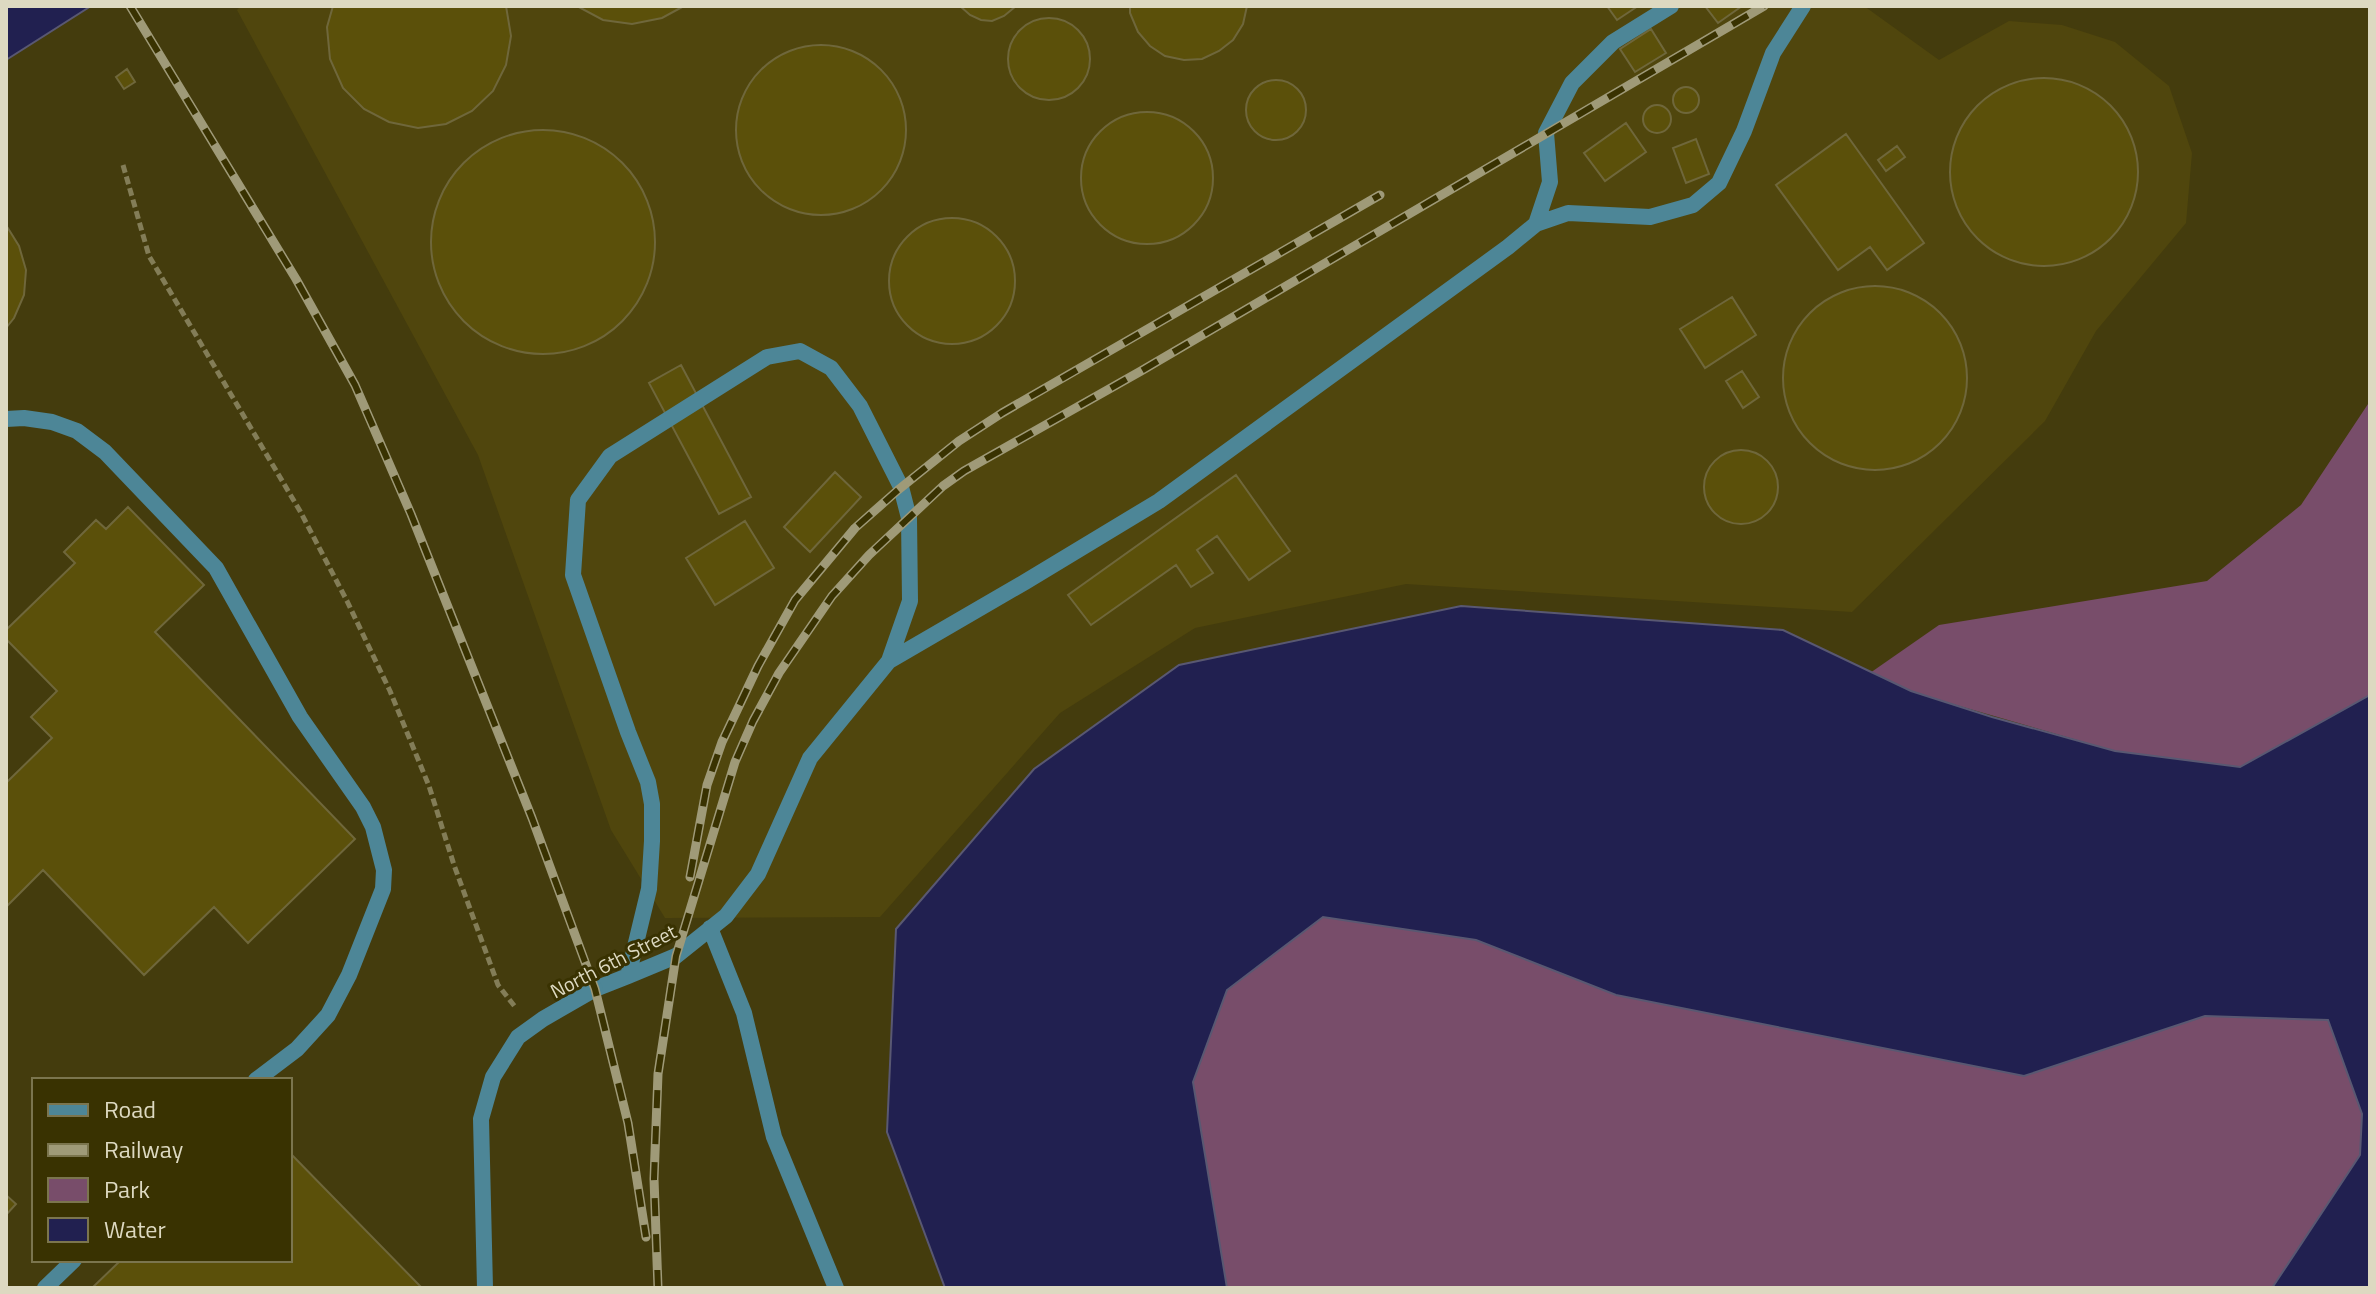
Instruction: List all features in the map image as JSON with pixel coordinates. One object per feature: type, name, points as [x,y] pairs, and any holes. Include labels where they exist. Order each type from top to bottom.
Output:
[{"type":"street","points":[[1536,224],[1550,182],[1546,133],[1572,83],[1613,42],[1671,6]]},
{"type":"street","points":[[889,661],[1159,501],[1536,224],[1568,213],[1650,217],[1693,205],[1719,183],[1744,131],[1773,53],[1803,6]]},
{"type":"street","points":[[628,976],[649,889],[652,804],[648,782],[573,575],[578,500],[610,456],[767,357],[800,351],[831,368],[860,406],[889,460],[901,487],[909,518],[910,601],[889,661]]},
{"type":"street","points":[[6,419],[52,422],[77,431],[105,452],[216,568],[300,717],[363,807],[373,827],[384,870],[383,889],[349,975],[328,1015],[297,1049],[259,1078]]},
{"type":"street","name":"North 6th Street","points":[[485,1288],[481,1119],[498,1066],[518,1037],[532,1027],[595,989],[676,956],[726,916],[758,874],[810,758],[889,661]]},
{"type":"street","points":[[710,928],[744,1013],[774,1137],[836,1288]]},
{"type":"street","points":[[45,1288],[72,1262]]},
{"type":"path","points":[[123,165],[149,256],[300,511],[390,691],[429,786],[498,985],[532,1027]]},
{"type":"shaded area","points":[[241,6],[1864,6],[1939,60],[2009,21],[2062,25],[2115,42],[2169,86],[2192,153],[2186,223],[2096,331],[2045,421],[1852,612],[1406,584],[1195,628],[1060,713],[880,917],[665,918],[611,830],[478,455],[237,10]]},
{"type":"green space","points":[[2370,401],[2370,695],[2241,767],[2115,751],[1911,692],[1870,673],[1939,625],[2207,581],[2301,505]]},
{"type":"green space","points":[[1323,917],[1476,940],[1616,995],[2024,1076],[2205,1016],[2328,1020],[2362,1114],[2360,1155],[2272,1288],[1227,1288],[1193,1083],[1227,990]]},
{"type":"water","points":[[6,6],[91,6],[6,60]]},
{"type":"water","points":[[1461,606],[1783,630],[1911,691],[1992,717],[2115,751],[2240,767],[2370,695],[2370,1288],[2272,1288],[2360,1155],[2362,1114],[2328,1020],[2205,1016],[2024,1076],[1616,995],[1476,940],[1323,917],[1227,990],[1193,1082],[1227,1288],[945,1288],[887,1132],[896,929],[1034,769],[1179,665]]},
{"type":"building","points":[[333,6],[506,6],[511,36],[506,65],[493,91],[472,111],[446,124],[418,128],[389,122],[364,109],[343,88],[330,59],[327,27]]},
{"type":"building","points":[[577,6],[684,6],[662,18],[632,24],[603,20]]},
{"type":"building","points":[[960,6],[1016,6],[992,21],[970,15]]},
{"type":"building","points":[[1130,6],[1247,6],[1243,24],[1233,40],[1202,59],[1184,60],[1165,56],[1150,46],[1138,32]]},
{"type":"building","points":[[1607,6],[1638,6],[1617,20]]},
{"type":"building","points":[[1705,6],[1742,6],[1718,23]]},
{"type":"building","points":[[1049,18],[1065,21],[1078,30],[1087,43],[1090,59],[1087,75],[1078,88],[1065,97],[1049,100],[1033,97],[1020,88],[1011,75],[1008,59],[1011,43],[1020,30],[1033,21]]},
{"type":"building","points":[[1651,29],[1666,53],[1635,72],[1620,49]]},
{"type":"building","points":[[821,45],[853,52],[881,70],[899,98],[906,130],[899,162],[881,190],[853,208],[821,215],[789,208],[761,190],[743,162],[736,130],[743,98],[761,70],[789,52]]},
{"type":"building","points":[[127,69],[135,82],[124,89],[116,77]]},
{"type":"building","points":[[2044,78],[2080,85],[2110,106],[2131,136],[2138,172],[2131,208],[2110,238],[2080,259],[2044,266],[2008,259],[1978,238],[1957,208],[1950,172],[1957,136],[1978,106],[2008,85]]},
{"type":"building","points":[[1276,80],[1288,82],[1297,89],[1304,98],[1304,122],[1297,131],[1288,138],[1276,140],[1264,138],[1255,131],[1248,122],[1246,110],[1248,98],[1255,89],[1264,82]]},
{"type":"building","points":[[1686,87],[1695,91],[1699,100],[1695,109],[1686,113],[1677,109],[1673,100],[1677,91]]},
{"type":"building","points":[[1657,105],[1667,109],[1671,119],[1667,129],[1657,133],[1647,129],[1643,119],[1647,109]]},
{"type":"building","points":[[1147,112],[1172,117],[1194,131],[1208,153],[1213,178],[1208,203],[1194,225],[1172,239],[1147,244],[1122,239],[1100,225],[1086,203],[1081,178],[1086,153],[1100,131],[1122,117]]},
{"type":"building","points":[[1626,123],[1646,152],[1605,181],[1584,153]]},
{"type":"building","points":[[543,130],[586,138],[622,163],[647,199],[655,242],[647,285],[622,321],[586,346],[543,354],[500,346],[464,321],[439,285],[431,242],[439,199],[464,163],[500,138]]},
{"type":"building","points":[[1846,134],[1924,243],[1887,270],[1870,247],[1838,270],[1776,185]]},
{"type":"building","points":[[1696,139],[1709,174],[1686,183],[1673,148]]},
{"type":"building","points":[[1897,146],[1905,157],[1886,171],[1878,160]]},
{"type":"building","points":[[952,218],[976,223],[997,236],[1010,257],[1015,281],[1010,305],[997,326],[976,339],[952,344],[928,339],[907,326],[894,305],[889,281],[894,257],[907,236],[928,223]]},
{"type":"building","points":[[6,225],[19,246],[26,270],[24,295],[6,328]]},
{"type":"building","points":[[1875,286],[1893,287],[1910,293],[1940,313],[1960,343],[1966,360],[1966,396],[1960,413],[1940,443],[1910,463],[1893,469],[1875,470],[1857,469],[1840,463],[1810,443],[1790,413],[1784,396],[1783,378],[1784,360],[1790,343],[1810,313],[1840,293],[1857,287]]},
{"type":"building","points":[[1732,297],[1756,335],[1705,368],[1680,329]]},
{"type":"building","points":[[681,365],[751,497],[719,514],[649,383]]},
{"type":"building","points":[[1742,371],[1759,397],[1743,408],[1726,381]]},
{"type":"building","points":[[1734,450],[1748,450],[1762,456],[1772,466],[1778,487],[1776,501],[1762,518],[1748,524],[1734,524],[1720,518],[1710,508],[1704,494],[1704,480],[1710,466],[1720,456]]},
{"type":"building","points":[[835,472],[861,497],[810,552],[784,527]]},
{"type":"building","points":[[1236,475],[1290,551],[1249,580],[1217,536],[1197,550],[1213,573],[1191,587],[1176,565],[1091,625],[1068,595]]},
{"type":"building","points":[[128,507],[204,585],[155,632],[355,839],[248,943],[214,907],[144,975],[43,870],[6,907],[6,783],[52,738],[31,717],[57,691],[6,639],[6,630],[75,563],[64,552],[96,520],[106,529]]},
{"type":"building","points":[[745,521],[774,568],[715,605],[686,558]]},
{"type":"building","points":[[292,1155],[422,1288],[92,1288],[119,1262],[292,1262]]},
{"type":"building","points":[[6,1195],[16,1204],[6,1215]]},
{"type":"railway","points":[[130,6],[296,279],[355,385],[411,514],[532,818],[595,989],[628,1123],[646,1237]]},
{"type":"railway","points":[[658,1288],[654,1179],[658,1074],[676,956],[735,762],[779,673],[832,596],[869,555],[943,486],[964,471],[1141,371],[1764,6]]},
{"type":"railway","points":[[690,877],[707,785],[722,742],[758,666],[795,600],[855,528],[959,441],[1002,413],[1380,195]]}]
